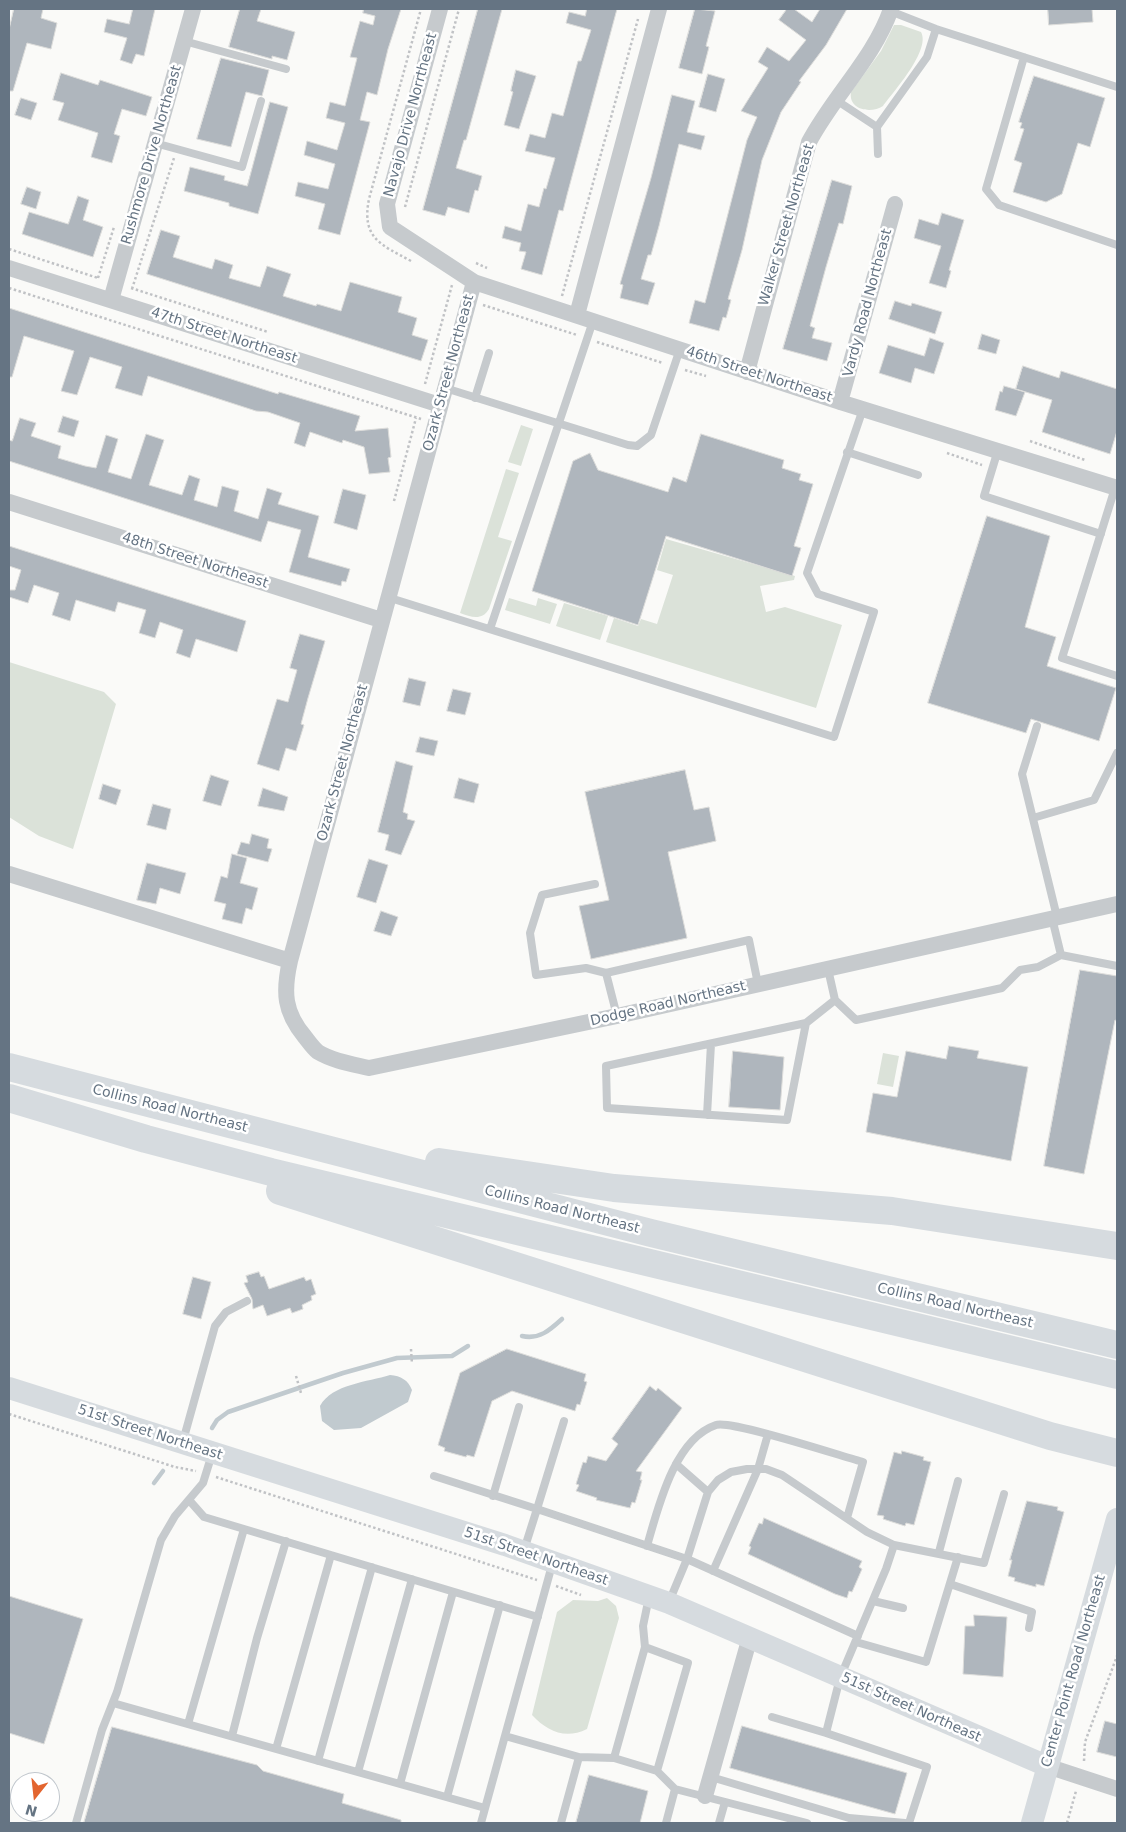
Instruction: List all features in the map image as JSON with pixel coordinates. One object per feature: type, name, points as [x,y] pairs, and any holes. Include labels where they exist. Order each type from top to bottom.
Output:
[{"type":"highway","name":"Collins Road Northeast","points":[[9,1067],[651,1233],[1114,1344]]},
{"type":"highway","points":[[40,1076],[292,1132],[498,1172],[614,1188],[892,1211],[1117,1246]]},
{"type":"highway","name":"Collins Road Northeast","points":[[9,1098],[146,1139],[280,1174],[1110,1373]]},
{"type":"highway","points":[[146,1139],[223,1173],[1050,1436],[1117,1453]]},
{"type":"street","name":"Rushmore Drive Northeast","points":[[111,300],[193,9]]},
{"type":"street","name":"Navajo Drive Norrtheast","points":[[409,241],[390,227],[387,204],[440,9]]},
{"type":"street","points":[[577,315],[659,9]]},
{"type":"street","name":"Walker Street Northeast","points":[[747,372],[809,142],[823,115],[876,44],[891,10]]},
{"type":"street","name":"Vardy Road Northeast","points":[[840,402],[895,204]]},
{"type":"street","name":"46th Street Northeast","points":[[409,241],[474,282],[840,402],[1116,488]]},
{"type":"street","name":"47th Street Northeast","points":[[9,268],[440,405]]},
{"type":"street","name":"Ozark Street Northeast","points":[[290,961],[387,597],[474,282]]},
{"type":"street","name":"48th Street Northeast","points":[[9,502],[381,620]]},
{"type":"street","points":[[9,874],[290,961]]},
{"type":"street","name":"Dodge Road Northeast","points":[[290,961],[285,986],[288,1006],[295,1025],[316,1051],[339,1062],[369,1068],[617,1016],[1117,904]]},
{"type":"street","name":"51st Street Northeast","points":[[10,1392],[213,1452],[524,1552],[659,1600],[1047,1766]]},
{"type":"street","name":"Center Point Road Northeast","points":[[1032,1823],[1117,1519]]},
{"type":"street","points":[[705,1796],[750,1638]]},
{"type":"street","points":[[1047,1766],[1117,1789]]},
{"type":"lane","points":[[891,10],[936,29],[1117,87]]},
{"type":"lane","points":[[878,154],[876,127],[927,57],[936,29]]},
{"type":"lane","points":[[184,41],[286,69]]},
{"type":"lane","points":[[1024,57],[986,189],[999,205],[1117,245]]},
{"type":"lane","points":[[835,100],[876,127]]},
{"type":"lane","points":[[155,143],[242,167],[261,101]]},
{"type":"lane","points":[[490,629],[593,321]]},
{"type":"lane","points":[[444,388],[628,445],[637,446],[645,442],[650,435],[680,350]]},
{"type":"lane","points":[[475,398],[489,353]]},
{"type":"lane","points":[[387,597],[834,738],[874,612],[818,594],[807,573],[863,409]]},
{"type":"lane","points":[[998,450],[984,496],[1101,534]]},
{"type":"lane","points":[[847,452],[918,475]]},
{"type":"lane","points":[[1116,488],[1062,658],[1117,676]]},
{"type":"lane","points":[[1037,726],[1022,774],[1055,917],[1060,955]]},
{"type":"lane","points":[[1033,818],[1094,800],[1117,753]]},
{"type":"lane","points":[[595,884],[542,896],[530,933],[536,976],[586,968],[606,973],[749,940],[758,984]]},
{"type":"lane","points":[[828,969],[835,1000],[856,1020],[1002,988],[1020,970],[1027,967],[1038,967],[1060,955],[1117,966]]},
{"type":"lane","points":[[606,973],[617,1016]]},
{"type":"lane","points":[[806,1022],[787,1120],[607,1108],[606,1066],[806,1022],[835,1000]]},
{"type":"lane","points":[[707,1115],[711,1044]]},
{"type":"lane","points":[[182,1443],[215,1326],[226,1312],[247,1301]]},
{"type":"lane","points":[[493,1496],[519,1407]]},
{"type":"lane","points":[[524,1552],[564,1421]]},
{"type":"lane","points":[[647,1546],[666,1483],[676,1464],[702,1432],[719,1424],[768,1434],[863,1462],[847,1518]]},
{"type":"lane","points":[[714,1571],[758,1469],[768,1434]]},
{"type":"lane","points":[[76,1823],[102,1730],[113,1703],[161,1540],[175,1516],[203,1484],[213,1452]]},
{"type":"lane","points":[[676,1464],[708,1492]]},
{"type":"lane","points":[[614,1758],[645,1647],[643,1626],[687,1558],[708,1492],[718,1480],[731,1472],[766,1469],[782,1475],[867,1532],[894,1545],[939,1552],[984,1563],[1004,1494]]},
{"type":"lane","points":[[434,1476],[687,1558],[857,1639],[926,1662],[958,1557]]},
{"type":"lane","points":[[939,1552],[958,1481]]},
{"type":"lane","points":[[189,1500],[204,1516],[538,1617]]},
{"type":"lane","points":[[188,1724],[244,1528]]},
{"type":"lane","points":[[232,1736],[257,1638],[286,1541]]},
{"type":"lane","points":[[826,1733],[840,1678],[873,1601],[894,1545]]},
{"type":"lane","points":[[276,1749],[331,1554]]},
{"type":"lane","points":[[481,1823],[552,1562]]},
{"type":"lane","points":[[318,1761],[372,1567]]},
{"type":"lane","points":[[358,1772],[412,1579]]},
{"type":"lane","points":[[950,1584],[1032,1612],[1029,1628]]},
{"type":"lane","points":[[400,1784],[453,1592]]},
{"type":"lane","points":[[873,1601],[903,1608]]},
{"type":"lane","points":[[447,1797],[500,1605]]},
{"type":"lane","points":[[645,1647],[688,1663],[657,1771]]},
{"type":"lane","points":[[113,1703],[485,1808]]},
{"type":"lane","points":[[772,1717],[927,1767],[909,1823]]},
{"type":"lane","points":[[505,1736],[579,1757],[614,1758],[657,1771],[675,1788],[807,1823]]},
{"type":"lane","points":[[561,1823],[579,1757]]},
{"type":"lane","points":[[711,1777],[849,1818],[904,1823]]},
{"type":"lane","points":[[666,1823],[675,1788]]},
{"type":"lane","points":[[719,1823],[725,1802]]},
{"type":"path","points":[[404,211],[459,9]]},
{"type":"path","points":[[562,298],[638,18]]},
{"type":"path","points":[[132,289],[176,150]]},
{"type":"path","points":[[9,249],[105,280]]},
{"type":"path","points":[[473,262],[490,269]]},
{"type":"path","points":[[424,388],[452,285]]},
{"type":"path","points":[[9,288],[421,419]]},
{"type":"path","points":[[394,501],[418,411]]},
{"type":"path","points":[[1030,441],[1089,461]]},
{"type":"path","points":[[411,1349],[412,1364]]},
{"type":"path","points":[[296,1376],[301,1393]]},
{"type":"path","points":[[9,1414],[176,1467],[206,1474],[581,1594]]},
{"type":"path","points":[[1084,1758],[1085,1742],[1117,1656]]},
{"type":"path","points":[[1067,1823],[1075,1795]]},
{"type":"shaded area","points":[[894,25],[901,25],[921,32],[923,40],[921,49],[910,70],[883,106],[873,110],[861,109],[853,103],[851,92],[881,51]]},
{"type":"shaded area","points":[[521,425],[533,429],[521,466],[508,462]]},
{"type":"shaded area","points":[[506,469],[519,473],[498,537],[512,541],[489,609],[480,617],[468,616],[460,613]]},
{"type":"shaded area","points":[[666,539],[795,576],[794,580],[760,586],[766,612],[785,607],[842,625],[816,708],[606,642],[614,618],[638,626],[641,619],[657,624],[673,575],[657,570]]},
{"type":"shaded area","points":[[509,598],[536,606],[538,598],[557,604],[550,624],[505,610]]},
{"type":"shaded area","points":[[564,603],[608,616],[600,640],[556,626]]},
{"type":"shaded area","points":[[9,662],[104,692],[116,704],[73,849],[39,836],[9,817]]},
{"type":"shaded area","points":[[883,1053],[899,1056],[893,1087],[877,1084]]},
{"type":"shaded area","points":[[390,1375],[398,1376],[406,1381],[412,1390],[408,1402],[361,1428],[334,1430],[322,1421],[320,1406],[333,1393],[351,1385]]},
{"type":"shaded area","points":[[607,1598],[616,1606],[619,1618],[587,1729],[571,1734],[557,1732],[538,1721],[532,1715],[557,1612],[573,1600],[598,1601]]},
{"type":"building","points":[[14,9],[43,9],[41,18],[57,23],[51,49],[27,43],[13,91],[9,91],[9,30]]},
{"type":"building","points":[[133,9],[155,9],[144,56],[136,54],[132,64],[120,60],[127,38],[104,32],[107,19],[129,24]]},
{"type":"building","points":[[240,9],[261,9],[257,21],[295,32],[287,60],[272,56],[272,59],[229,47]]},
{"type":"building","points":[[364,9],[401,9],[388,49],[377,95],[367,92],[360,120],[370,122],[340,235],[318,229],[325,204],[295,196],[298,182],[328,189],[335,164],[304,155],[307,141],[337,150],[345,123],[326,118],[330,102],[345,106],[357,58],[350,57],[360,21],[373,25],[375,16],[363,13]]},
{"type":"building","points":[[478,9],[502,9],[466,140],[464,140],[456,168],[482,176],[478,191],[475,190],[469,213],[448,207],[445,216],[423,210]]},
{"type":"building","points":[[587,9],[617,9],[563,211],[559,210],[542,275],[521,269],[526,252],[519,251],[521,243],[502,238],[505,226],[521,231],[528,204],[539,207],[544,188],[546,189],[555,158],[525,151],[530,134],[545,138],[552,113],[563,116],[578,61],[581,61],[591,30],[566,23],[569,12],[585,16]]},
{"type":"building","points":[[695,9],[715,11],[706,46],[709,47],[702,74],[679,68]]},
{"type":"building","points":[[787,9],[794,9],[812,22],[820,9],[847,9],[826,45],[799,81],[801,82],[781,112],[762,160],[742,250],[728,299],[731,300],[726,318],[723,317],[719,331],[689,323],[695,300],[705,303],[747,140],[757,117],[741,111],[768,68],[758,62],[767,47],[789,61],[806,40],[779,20]]},
{"type":"building","points":[[1048,9],[1092,9],[1093,22],[1049,25]]},
{"type":"building","points":[[221,58],[269,70],[262,96],[246,92],[231,147],[197,139]]},
{"type":"building","points":[[516,70],[536,76],[519,129],[504,125],[513,92],[511,91]]},
{"type":"building","points":[[61,73],[98,85],[100,80],[152,97],[146,116],[122,109],[114,134],[120,136],[112,163],[91,157],[98,133],[58,120],[64,103],[53,100]]},
{"type":"building","points":[[708,74],[725,79],[716,112],[699,107]]},
{"type":"building","points":[[1034,76],[1105,98],[1090,147],[1078,143],[1062,194],[1046,202],[1013,192],[1022,163],[1014,160],[1024,129],[1020,128],[1022,123],[1019,122]]},
{"type":"building","points":[[672,95],[695,101],[687,132],[705,136],[701,150],[679,144],[651,255],[648,255],[641,279],[655,283],[648,305],[620,298],[623,285],[620,284],[651,178]]},
{"type":"building","points":[[21,98],[37,103],[31,120],[15,115]]},
{"type":"building","points":[[270,102],[288,107],[258,214],[229,206],[229,203],[184,191],[190,167],[225,176],[224,180],[247,186]]},
{"type":"building","points":[[832,180],[852,186],[843,224],[839,223],[810,326],[815,328],[812,338],[832,343],[827,361],[783,349]]},
{"type":"building","points":[[27,187],[41,192],[36,209],[21,204]]},
{"type":"building","points":[[78,196],[89,200],[83,220],[103,227],[93,257],[22,234],[29,212],[68,224]]},
{"type":"building","points":[[942,213],[964,220],[949,270],[951,271],[946,288],[929,283],[941,246],[914,238],[919,219],[938,225]]},
{"type":"building","points":[[161,230],[180,236],[173,257],[212,269],[215,259],[233,265],[229,278],[260,287],[267,266],[291,274],[283,296],[316,306],[317,304],[341,311],[350,282],[402,297],[398,312],[417,318],[412,335],[428,340],[421,361],[147,274]]},
{"type":"building","points":[[895,301],[911,306],[912,303],[942,312],[935,334],[889,319]]},
{"type":"building","points":[[9,308],[278,394],[279,392],[360,416],[355,431],[388,428],[391,457],[388,458],[390,472],[369,474],[364,447],[343,440],[342,443],[310,432],[305,447],[294,443],[300,423],[268,412],[256,411],[148,376],[142,396],[115,388],[122,367],[90,357],[77,395],[61,391],[74,351],[24,336],[12,377],[9,377]]},
{"type":"building","points":[[982,334],[1000,340],[996,354],[978,349]]},
{"type":"building","points":[[930,338],[944,343],[934,374],[915,368],[911,383],[879,373],[888,345],[924,356]]},
{"type":"building","points":[[1023,366],[1059,378],[1061,371],[1117,389],[1117,431],[1110,454],[1042,432],[1052,400],[1016,389]]},
{"type":"building","points":[[1004,386],[1025,392],[1016,416],[995,410],[1000,391],[1002,392]]},
{"type":"building","points":[[63,416],[79,421],[74,437],[58,432]]},
{"type":"building","points":[[20,418],[36,423],[31,436],[61,446],[58,458],[85,466],[96,468],[106,435],[118,439],[108,472],[131,479],[146,434],[164,440],[149,485],[182,495],[189,475],[200,479],[194,500],[217,507],[222,486],[239,491],[234,511],[258,519],[267,488],[282,493],[278,504],[319,516],[308,557],[350,569],[346,582],[342,581],[341,586],[289,572],[301,530],[268,521],[261,542],[9,461],[9,440],[12,441]]},
{"type":"building","points":[[701,434],[784,460],[782,468],[801,474],[799,480],[813,484],[794,546],[801,548],[792,576],[666,536],[638,625],[532,591],[573,461],[590,453],[598,470],[668,492],[673,477],[686,482]]},
{"type":"building","points":[[343,489],[366,495],[357,530],[334,523]]},
{"type":"building","points":[[987,516],[1050,536],[1025,627],[1056,637],[1047,666],[1116,688],[1099,741],[1031,719],[1026,733],[928,703]]},
{"type":"building","points":[[9,546],[246,621],[237,652],[196,639],[190,658],[176,653],[183,630],[160,622],[155,638],[139,633],[146,610],[118,602],[115,612],[76,600],[70,621],[52,615],[59,593],[34,585],[28,603],[9,597],[9,590],[15,590],[21,570],[9,566]]},
{"type":"building","points":[[300,634],[325,641],[301,724],[304,725],[296,751],[286,748],[279,771],[257,764],[277,699],[288,702],[297,670],[290,668]]},
{"type":"building","points":[[409,678],[426,682],[420,706],[403,702]]},
{"type":"building","points":[[453,689],[471,693],[465,715],[447,711]]},
{"type":"building","points":[[420,737],[438,741],[434,756],[416,752]]},
{"type":"building","points":[[396,761],[413,766],[403,812],[408,814],[407,819],[415,821],[401,855],[385,850],[389,835],[378,832]]},
{"type":"building","points":[[685,770],[694,810],[709,807],[716,841],[668,852],[687,938],[591,959],[579,906],[609,900],[585,792]]},
{"type":"building","points":[[211,775],[229,781],[221,806],[203,801]]},
{"type":"building","points":[[459,778],[479,784],[474,803],[454,798]]},
{"type":"building","points":[[103,784],[121,790],[116,805],[99,799]]},
{"type":"building","points":[[263,788],[288,797],[284,811],[258,806]]},
{"type":"building","points":[[153,804],[171,809],[166,830],[147,825]]},
{"type":"building","points":[[252,834],[269,839],[267,848],[272,849],[268,862],[237,854],[241,842],[249,844]]},
{"type":"building","points":[[232,854],[247,858],[240,883],[258,888],[252,910],[246,908],[242,924],[222,919],[226,904],[214,901],[221,876],[227,878]]},
{"type":"building","points":[[369,859],[388,865],[376,903],[357,897]]},
{"type":"building","points":[[147,863],[186,873],[180,894],[160,888],[156,904],[137,900]]},
{"type":"building","points":[[381,911],[398,917],[391,936],[374,931]]},
{"type":"building","points":[[1080,970],[1117,976],[1117,1021],[1115,1020],[1084,1174],[1044,1166]]},
{"type":"building","points":[[949,1046],[979,1051],[977,1058],[1028,1067],[1011,1161],[866,1132],[873,1093],[897,1097],[906,1051],[946,1059]]},
{"type":"building","points":[[733,1051],[784,1057],[780,1110],[729,1107]]},
{"type":"building","points":[[259,1272],[261,1277],[264,1276],[269,1289],[304,1277],[306,1281],[311,1279],[316,1294],[311,1296],[312,1300],[302,1305],[303,1309],[292,1313],[290,1308],[267,1316],[263,1305],[253,1309],[252,1299],[244,1283],[248,1282],[246,1276]]},
{"type":"building","points":[[193,1277],[211,1282],[201,1319],[183,1314]]},
{"type":"building","points":[[507,1349],[586,1374],[584,1381],[587,1382],[580,1405],[577,1404],[575,1411],[512,1391],[492,1401],[474,1457],[467,1455],[466,1457],[444,1451],[445,1448],[438,1445],[460,1373]]},
{"type":"building","points":[[650,1386],[656,1391],[658,1388],[682,1408],[636,1471],[642,1472],[640,1480],[642,1480],[635,1503],[632,1502],[630,1508],[596,1500],[597,1498],[576,1491],[579,1485],[576,1484],[583,1462],[586,1463],[588,1456],[606,1461],[618,1444],[612,1439]]},
{"type":"building","points":[[902,1451],[924,1457],[923,1460],[931,1462],[914,1525],[906,1523],[905,1526],[883,1519],[884,1516],[877,1515],[894,1452],[901,1454]]},
{"type":"building","points":[[1027,1501],[1058,1507],[1057,1510],[1064,1512],[1044,1586],[1036,1584],[1036,1587],[1014,1581],[1015,1578],[1008,1576],[1012,1560],[1010,1560]]},
{"type":"building","points":[[764,1518],[862,1561],[859,1567],[862,1569],[852,1592],[849,1591],[847,1598],[748,1554],[751,1547],[749,1546],[759,1523],[762,1524]]},
{"type":"building","points":[[9,1596],[83,1619],[44,1744],[9,1733]]},
{"type":"building","points":[[974,1615],[1007,1617],[1003,1677],[963,1674],[965,1626],[974,1626]]},
{"type":"building","points":[[1105,1721],[1117,1724],[1117,1757],[1097,1752]]},
{"type":"building","points":[[742,1726],[907,1773],[895,1814],[730,1768]]},
{"type":"building","points":[[112,1727],[257,1765],[263,1771],[344,1794],[342,1803],[401,1820],[401,1823],[84,1823]]},
{"type":"building","points":[[589,1775],[648,1791],[640,1823],[576,1823]]},
{"type":"waterway","points":[[522,1336],[534,1337],[539,1335],[549,1330],[562,1319]]},
{"type":"waterway","points":[[212,1428],[217,1420],[228,1412],[343,1373],[397,1358],[452,1356],[468,1346]]},
{"type":"waterway","points":[[154,1483],[163,1471]]}]
